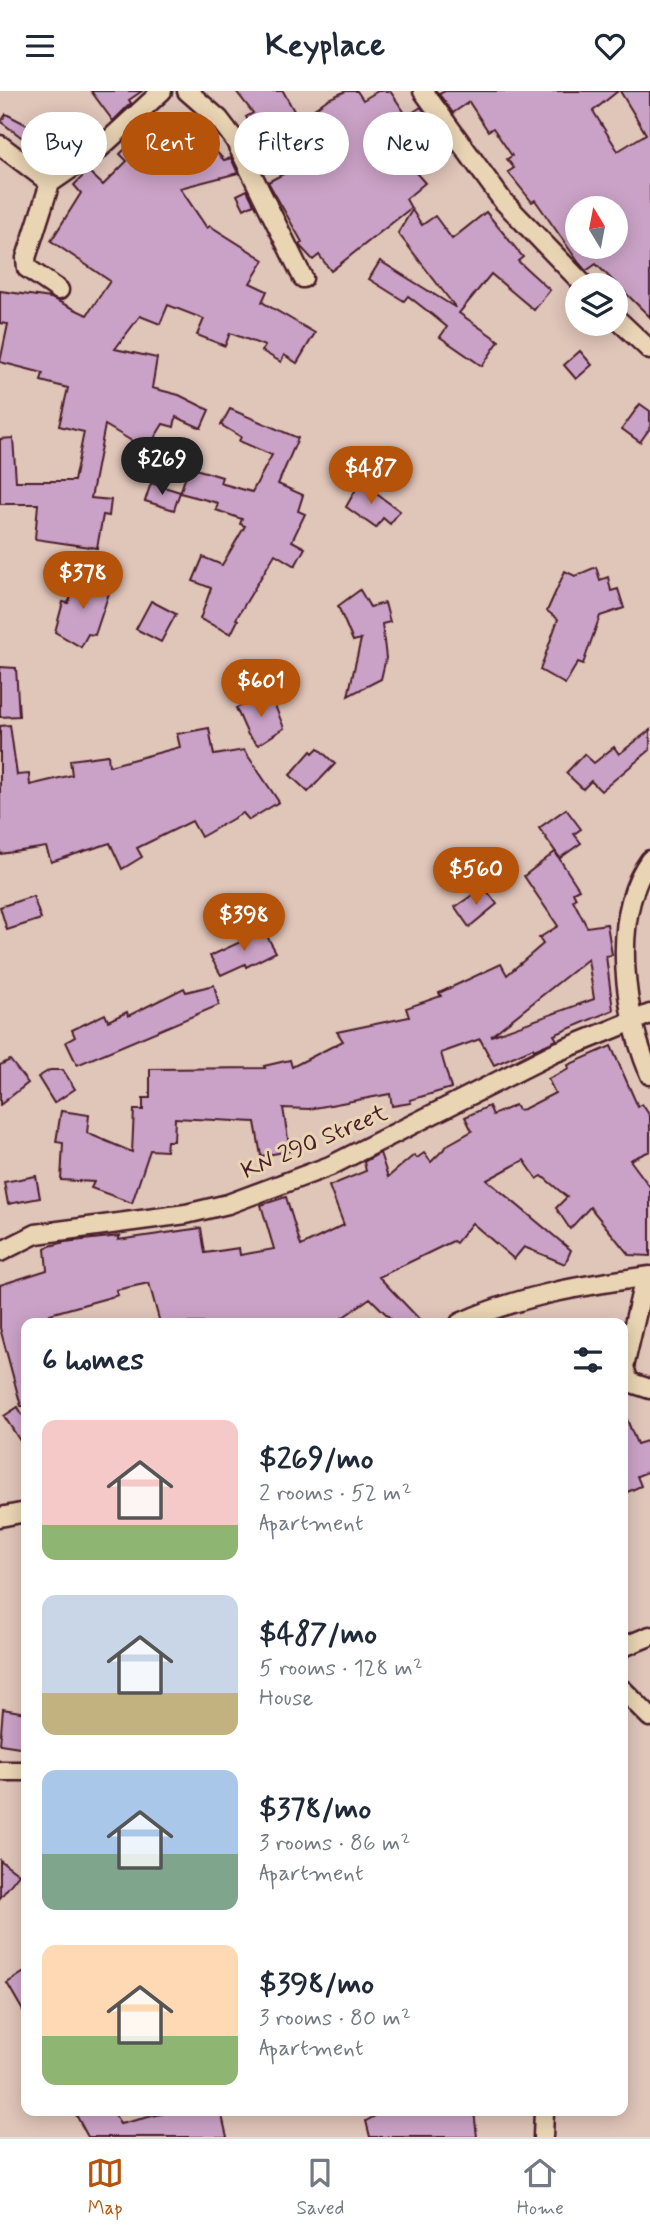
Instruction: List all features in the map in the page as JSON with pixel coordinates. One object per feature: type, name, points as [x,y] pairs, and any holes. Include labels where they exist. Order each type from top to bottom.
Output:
[{"type":"street","points":[[59,290],[27,268],[26,258],[50,183],[98,151],[162,91]]},
{"type":"street","points":[[187,91],[219,119],[235,140],[303,278]]},
{"type":"street","points":[[423,91],[503,201],[572,273]]},
{"type":"street","points":[[0,145],[50,183]]},
{"type":"street","points":[[628,330],[650,350]]},
{"type":"street","points":[[650,860],[629,910],[625,974],[632,1023],[650,1075]]},
{"type":"street","name":"KN 290 Street","points":[[0,1252],[36,1234],[186,1214],[229,1203],[330,1166],[554,1053],[650,1014]]},
{"type":"street","points":[[473,1318],[526,1298],[572,1287],[648,1277],[628,1352]]},
{"type":"street","points":[[628,1379],[629,1382],[650,1389]]},
{"type":"street","points":[[0,1517],[21,1513]]},
{"type":"street","points":[[628,1645],[650,1636]]},
{"type":"street","points":[[628,1695],[650,1717]]},
{"type":"street","points":[[0,1772],[21,1771]]},
{"type":"street","points":[[543,2137],[544,2116]]},
{"type":"building","points":[[91,91],[142,91],[129,100],[131,103],[113,121]]},
{"type":"building","points":[[236,91],[283,91],[295,112],[252,112]]},
{"type":"building","points":[[346,91],[357,91],[363,100],[378,91],[390,91],[404,112],[363,112],[363,175],[418,175],[425,183],[406,199],[411,208],[331,271],[319,255],[313,260],[299,245],[302,242],[268,182],[281,175],[349,175],[349,112],[310,112],[328,99]]},
{"type":"building","points":[[445,91],[618,91],[593,111],[618,151],[646,134],[620,91],[650,91],[650,317],[628,295],[628,273],[605,273],[596,264],[586,271],[576,259],[628,259],[628,196],[565,196],[565,243],[535,200],[532,202],[508,172],[514,168],[507,159],[512,156],[493,128],[488,131],[469,102],[452,112],[439,94]]},
{"type":"building","points":[[6,114],[21,122],[21,137],[1,122]]},
{"type":"building","points":[[220,156],[224,160],[231,158],[234,174],[180,188],[207,228],[210,226],[264,260],[250,283],[267,291],[262,302],[315,333],[297,363],[284,355],[281,362],[262,351],[265,346],[230,333],[225,346],[197,335],[204,319],[168,305],[160,324],[140,316],[115,349],[157,358],[152,388],[179,395],[209,410],[201,428],[176,417],[174,427],[163,424],[147,450],[105,425],[91,498],[111,500],[109,516],[103,515],[97,548],[35,539],[38,504],[0,504],[0,439],[13,438],[16,481],[74,481],[84,432],[59,426],[68,388],[41,381],[43,373],[0,362],[8,324],[0,323],[0,291],[51,298],[87,315],[110,281],[51,241],[81,193],[74,185],[84,175],[92,175],[103,185],[121,167],[121,175],[220,175]]},
{"type":"building","points":[[247,190],[254,204],[244,209],[237,195]]},
{"type":"building","points":[[412,210],[422,225],[435,216],[452,239],[486,212],[523,257],[518,261],[550,290],[534,310],[491,274],[459,313],[499,341],[482,366],[440,337],[447,327],[408,296],[404,301],[369,279],[380,261],[456,308],[398,233]]},
{"type":"building","points":[[580,351],[592,365],[576,379],[564,365]]},
{"type":"building","points":[[640,404],[650,411],[650,428],[640,442],[622,429]]},
{"type":"building","points":[[230,409],[298,438],[278,484],[303,495],[298,511],[305,514],[292,541],[305,548],[295,566],[275,554],[236,619],[238,620],[231,634],[200,619],[211,588],[193,581],[203,557],[222,565],[245,526],[240,524],[242,519],[216,510],[218,503],[180,493],[189,467],[222,477],[220,483],[252,492],[272,455],[239,441],[241,437],[221,425]]},
{"type":"building","points":[[360,482],[400,511],[390,524],[383,518],[376,528],[346,507]]},
{"type":"building","points":[[151,483],[180,492],[174,510],[145,501]]},
{"type":"building","points":[[596,567],[600,580],[608,577],[611,591],[618,589],[624,608],[600,616],[583,664],[578,662],[565,684],[540,670],[558,619],[547,611],[565,571],[575,576]]},
{"type":"building","points":[[82,574],[111,587],[95,635],[88,634],[81,647],[55,632],[63,602],[68,603]]},
{"type":"building","points":[[360,590],[370,607],[385,603],[390,622],[382,624],[386,658],[381,679],[348,696],[361,639],[353,641],[338,606]]},
{"type":"building","points":[[151,601],[176,614],[161,642],[136,629]]},
{"type":"building","points":[[0,667],[16,668],[19,716],[0,717]]},
{"type":"building","points":[[270,693],[284,728],[258,745],[248,735],[236,708]]},
{"type":"building","points":[[10,725],[17,775],[29,774],[30,785],[72,775],[70,760],[108,755],[109,766],[180,747],[177,734],[209,728],[214,755],[244,750],[279,802],[249,820],[243,813],[201,837],[192,821],[137,848],[142,857],[122,869],[110,843],[51,862],[46,847],[0,854],[0,726]]},
{"type":"building","points":[[650,730],[650,750],[601,791],[591,781],[583,789],[566,773],[584,754],[594,763],[614,747],[619,754]]},
{"type":"building","points":[[318,748],[335,764],[308,792],[290,775],[311,751],[313,753]]},
{"type":"building","points":[[566,809],[581,829],[574,834],[581,843],[560,858],[539,828]]},
{"type":"building","points":[[555,852],[579,889],[573,892],[576,898],[573,900],[587,927],[607,924],[612,955],[606,956],[613,1010],[554,1035],[557,1040],[494,1065],[480,1039],[441,1053],[451,1088],[410,1100],[411,1103],[392,1106],[390,1094],[309,1109],[283,1108],[290,1151],[261,1156],[255,1122],[175,1118],[174,1141],[167,1141],[166,1151],[150,1150],[132,1203],[91,1188],[94,1182],[61,1180],[63,1143],[56,1142],[61,1111],[89,1115],[87,1133],[132,1152],[134,1110],[143,1110],[143,1098],[150,1098],[150,1069],[265,1068],[264,1066],[290,1060],[292,1067],[343,1041],[337,1032],[409,1017],[406,1008],[441,996],[439,993],[501,964],[507,975],[543,944],[539,938],[558,926],[524,876]],"holes":[[[588,959],[594,999],[491,1036]]]},
{"type":"building","points":[[484,887],[497,904],[469,927],[455,907]]},
{"type":"building","points":[[33,896],[41,919],[7,930],[0,907]]},
{"type":"building","points":[[264,931],[276,952],[246,967],[245,964],[221,975],[210,956]]},
{"type":"building","points":[[214,985],[219,1005],[77,1065],[66,1042],[75,1037],[72,1030],[105,1014],[108,1021],[127,1012],[128,1016],[184,988],[186,992]]},
{"type":"building","points":[[611,1046],[638,1107],[642,1104],[650,1116],[650,1151],[630,1160],[650,1187],[650,1256],[629,1255],[590,1207],[570,1229],[556,1208],[567,1197],[542,1176],[537,1179],[524,1160],[487,1180],[571,1250],[565,1264],[524,1247],[514,1259],[472,1223],[456,1243],[453,1241],[379,1277],[418,1318],[390,1318],[370,1298],[342,1318],[159,1318],[149,1283],[116,1290],[118,1295],[50,1314],[51,1318],[21,1318],[21,1406],[0,1328],[0,1285],[47,1270],[45,1249],[65,1242],[120,1236],[118,1240],[201,1228],[205,1253],[239,1248],[240,1255],[274,1249],[261,1205],[286,1197],[301,1246],[344,1225],[329,1186],[366,1171],[364,1162],[380,1153],[388,1177],[414,1155],[417,1158],[424,1153],[431,1162],[449,1144],[472,1131],[465,1117],[489,1106],[493,1115],[515,1105],[518,1110],[524,1109],[555,1093],[548,1079],[569,1069],[568,1065]]},
{"type":"building","points":[[10,1060],[28,1083],[0,1105],[0,1065]]},
{"type":"building","points":[[50,1070],[63,1070],[75,1089],[54,1103],[38,1077]]},
{"type":"building","points":[[36,1176],[40,1198],[8,1204],[4,1182]]},
{"type":"building","points":[[18,1407],[21,1412],[21,1442],[4,1416]]},
{"type":"building","points":[[628,1422],[637,1444],[650,1440],[650,1471],[637,1476],[641,1486],[628,1492]]},
{"type":"building","points":[[3,1709],[21,1712],[21,1747],[0,1744]]},
{"type":"building","points":[[0,1860],[19,1874],[0,1898]]},
{"type":"building","points":[[21,1974],[21,2007],[7,1983]]},
{"type":"building","points":[[77,2116],[116,2116],[120,2124],[153,2116],[222,2116],[227,2137],[88,2137]]},
{"type":"building","points":[[375,2116],[475,2116],[477,2137],[370,2137],[366,2121]]}]
